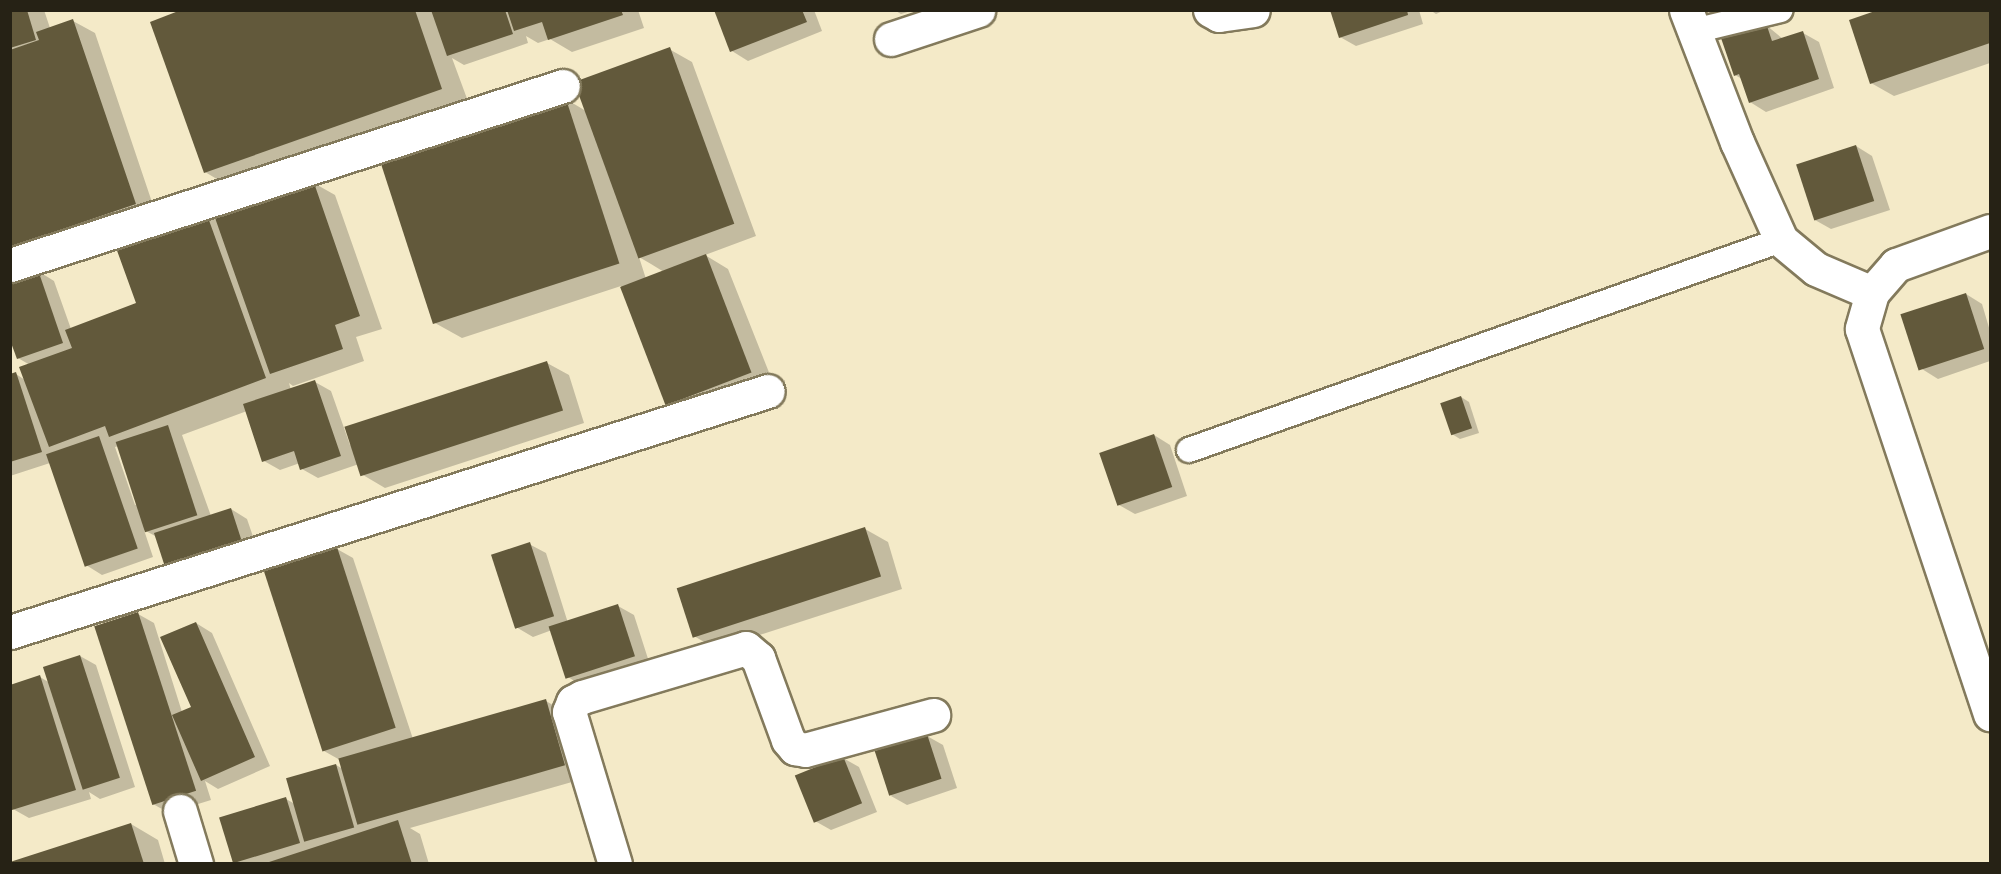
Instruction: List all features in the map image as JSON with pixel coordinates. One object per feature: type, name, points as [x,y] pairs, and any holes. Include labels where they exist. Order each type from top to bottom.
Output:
[{"type":"street","points":[[891,39],[978,10]]},
{"type":"street","points":[[1210,10],[1219,15],[1252,10]]},
{"type":"street","points":[[1690,21],[1737,142],[1781,240],[1816,269],[1872,293]]},
{"type":"street","points":[[10,265],[564,86]]},
{"type":"street","points":[[1990,231],[1896,265],[1872,293],[1862,328],[1990,714]]},
{"type":"street","points":[[10,632],[768,391]]},
{"type":"street","points":[[615,864],[569,712],[573,702],[582,697],[746,648],[758,658],[789,740],[795,748],[805,750],[933,715]]},
{"type":"street","points":[[180,811],[196,864]]},
{"type":"lane","points":[[1690,21],[1782,10]]},
{"type":"lane","points":[[1189,450],[1781,240]]},
{"type":"building","points":[[10,10],[27,10],[36,40],[10,48]]},
{"type":"building","points":[[181,10],[415,10],[442,89],[204,173],[150,22]]},
{"type":"building","points":[[431,10],[505,10],[513,34],[447,56]]},
{"type":"building","points":[[507,10],[621,10],[623,15],[548,40],[542,22],[514,31]]},
{"type":"building","points":[[714,10],[802,10],[807,22],[730,52]]},
{"type":"building","points":[[1330,10],[1407,10],[1408,15],[1339,38]]},
{"type":"building","points":[[1878,10],[1990,10],[1990,43],[1870,84],[1849,20]]},
{"type":"building","points":[[73,19],[136,204],[10,247],[10,50],[39,40],[36,32]]},
{"type":"building","points":[[1766,23],[1772,41],[1803,31],[1819,79],[1749,103],[1739,74],[1734,76],[1721,38]]},
{"type":"building","points":[[670,47],[734,224],[638,259],[574,82]]},
{"type":"building","points":[[565,96],[619,263],[433,324],[379,157]]},
{"type":"building","points":[[1856,145],[1874,201],[1814,221],[1796,164]]},
{"type":"building","points":[[313,180],[360,316],[335,325],[343,349],[270,374],[214,215]]},
{"type":"building","points":[[206,212],[266,378],[109,437],[105,426],[49,447],[19,367],[72,348],[65,330],[136,303],[115,245]]},
{"type":"building","points":[[706,254],[752,373],[666,406],[620,287]]},
{"type":"building","points":[[38,270],[63,343],[17,359],[10,340],[10,279]]},
{"type":"building","points":[[1966,293],[1984,349],[1919,370],[1900,314]]},
{"type":"building","points":[[547,361],[563,410],[360,476],[344,427]]},
{"type":"building","points":[[16,372],[42,452],[10,462],[10,374]]},
{"type":"building","points":[[315,380],[341,456],[300,470],[294,451],[262,462],[243,404]]},
{"type":"building","points":[[1461,396],[1472,428],[1451,435],[1440,403]]},
{"type":"building","points":[[168,425],[197,515],[145,532],[116,442]]},
{"type":"building","points":[[1154,434],[1172,487],[1117,506],[1099,453]]},
{"type":"building","points":[[99,436],[138,549],[85,567],[46,454]]},
{"type":"building","points":[[231,508],[243,545],[166,570],[154,533]]},
{"type":"building","points":[[865,527],[881,576],[693,638],[677,588]]},
{"type":"building","points":[[530,542],[554,616],[515,629],[491,555]]},
{"type":"building","points":[[337,547],[396,728],[322,751],[264,571]]},
{"type":"building","points":[[618,604],[635,656],[566,679],[549,627]]},
{"type":"building","points":[[138,612],[196,791],[152,805],[94,626]]},
{"type":"building","points":[[196,622],[255,757],[201,781],[172,715],[191,707],[160,637]]},
{"type":"building","points":[[80,655],[120,778],[83,790],[43,667]]},
{"type":"building","points":[[40,675],[76,790],[12,810],[10,685]]},
{"type":"building","points":[[546,699],[565,765],[357,825],[338,759]]},
{"type":"building","points":[[927,734],[942,779],[889,796],[875,751]]},
{"type":"building","points":[[843,756],[862,803],[814,823],[795,775]]},
{"type":"building","points":[[336,764],[354,827],[304,842],[286,778]]},
{"type":"building","points":[[286,797],[300,843],[233,863],[219,817]]},
{"type":"building","points":[[398,820],[412,864],[266,864],[266,863]]},
{"type":"building","points":[[131,823],[144,864],[10,864],[10,862]]}]
